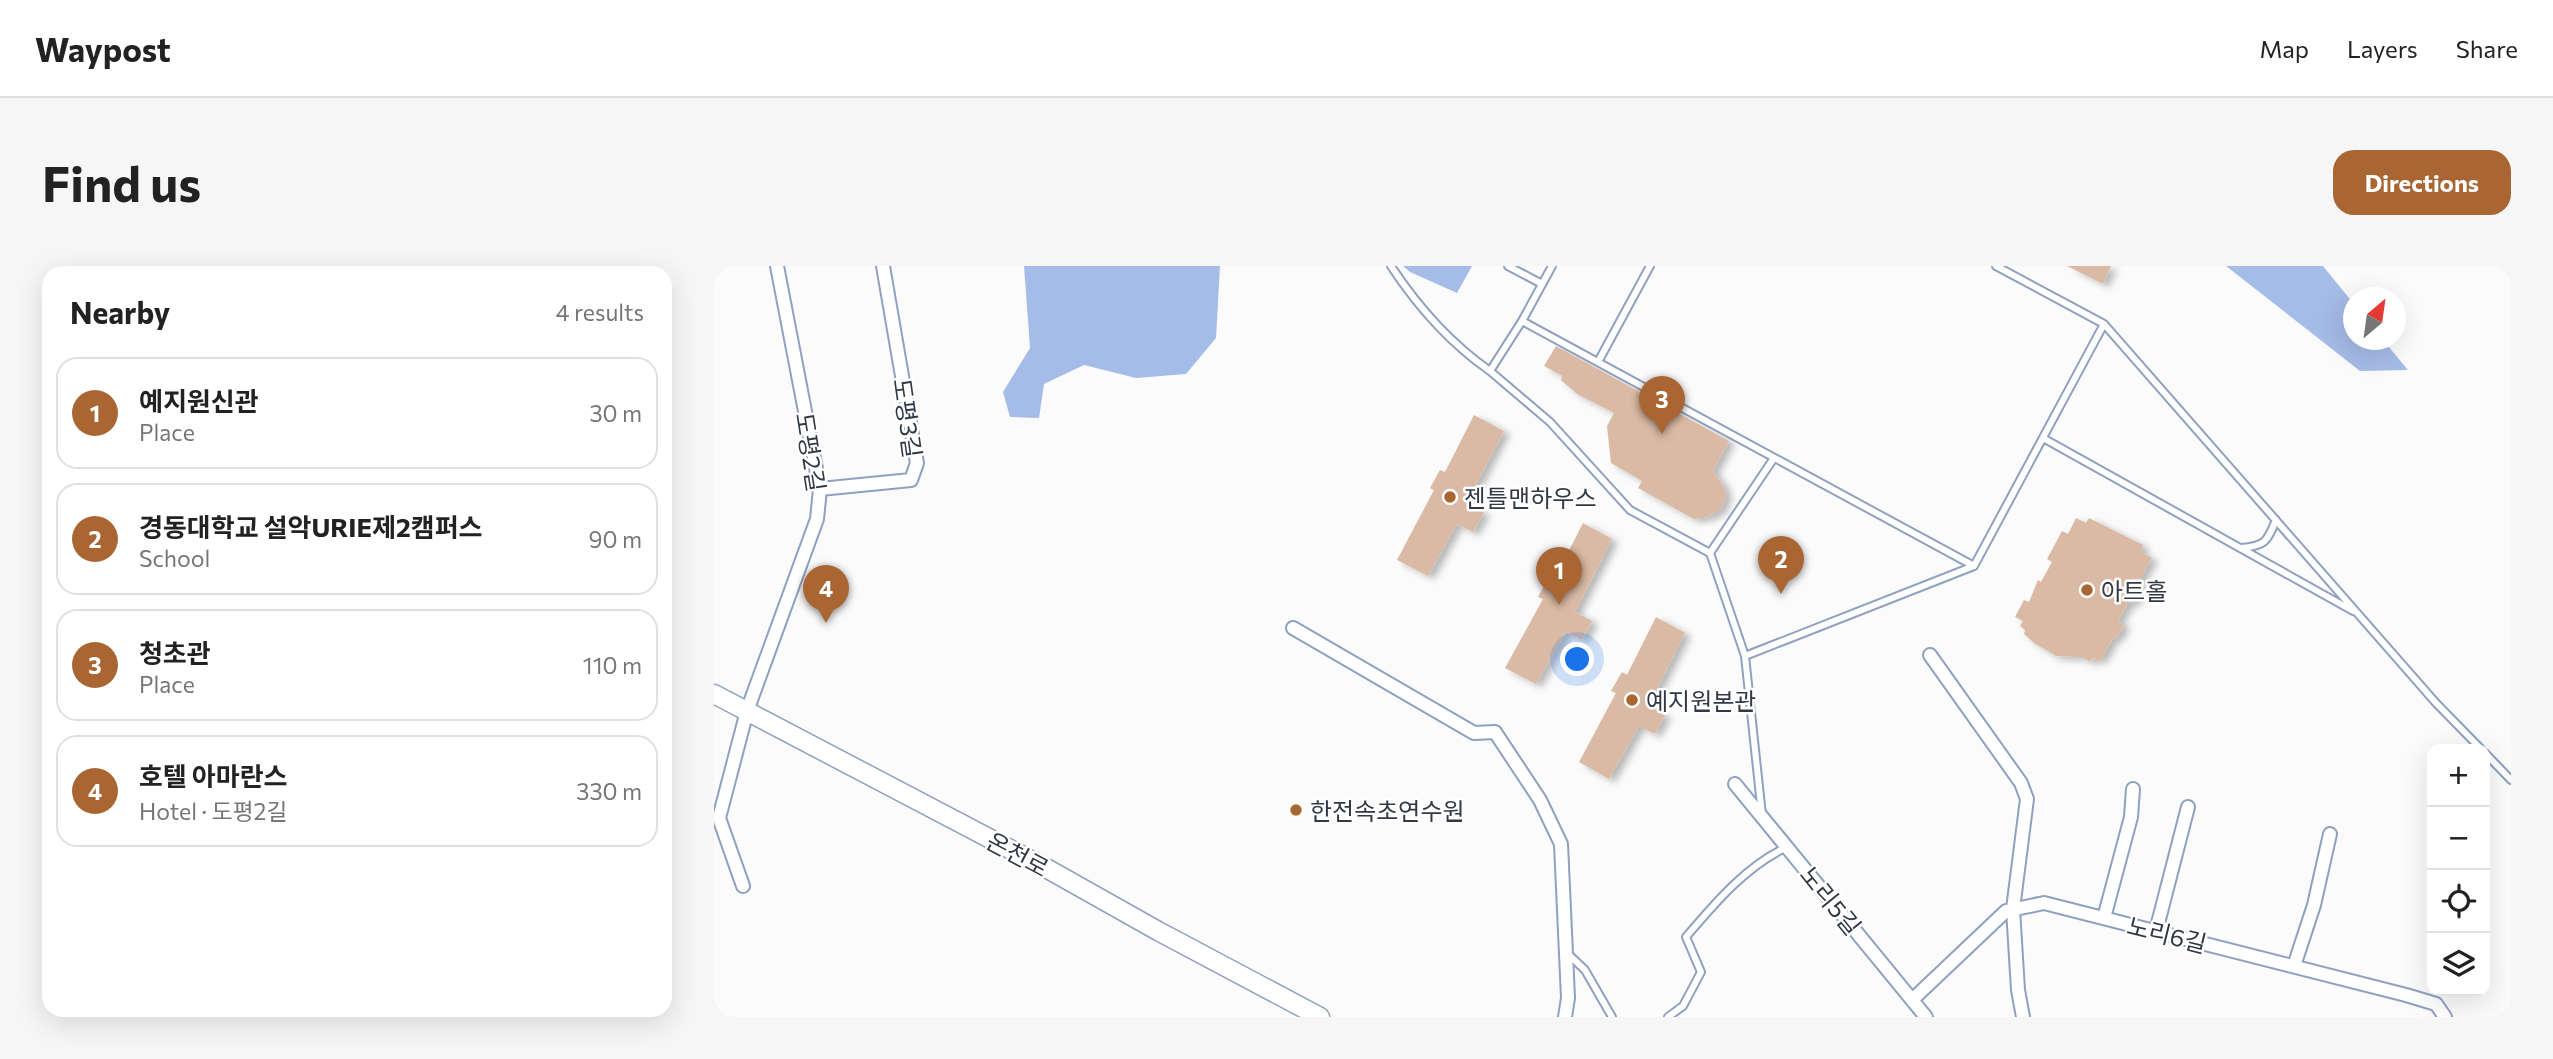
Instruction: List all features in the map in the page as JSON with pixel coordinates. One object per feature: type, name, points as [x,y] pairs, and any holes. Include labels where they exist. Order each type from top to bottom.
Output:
[{"type":"street","name":"도평2길","points":[[743,886],[719,818],[747,711],[817,519],[820,489],[777,266]]},
{"type":"street","name":"도평3길","points":[[820,489],[911,480],[917,463],[883,266]]},
{"type":"street","points":[[1293,628],[1474,733],[1495,732],[1540,800],[1561,844],[1567,998],[1565,1017]]},
{"type":"street","points":[[1930,656],[2021,783],[2027,799],[2013,909],[2018,990],[2023,1017]]},
{"type":"street","name":"온천로","points":[[714,694],[1320,1017]]},
{"type":"street","name":"노리5길","points":[[1735,784],[1926,1017]]},
{"type":"street","points":[[2104,918],[2131,817],[2133,789]]},
{"type":"street","points":[[2156,931],[2188,807]]},
{"type":"street","points":[[2294,966],[2314,905],[2330,834]]},
{"type":"street","name":"노리6길","points":[[1912,1000],[2006,911],[2044,903],[2436,1004],[2445,1017]]},
{"type":"lane","points":[[1391,266],[1435,323],[1462,351],[1550,422],[1630,510],[1710,553],[1745,656],[1763,817]]},
{"type":"lane","points":[[1508,266],[1542,284]]},
{"type":"lane","points":[[1490,371],[1522,321],[1552,266]]},
{"type":"lane","points":[[1598,362],[1650,266]]},
{"type":"lane","points":[[1996,266],[2104,324],[2436,703],[2476,744]]},
{"type":"lane","points":[[1522,321],[1974,566]]},
{"type":"lane","points":[[1745,656],[1974,566],[2104,324]]},
{"type":"lane","points":[[2043,438],[2358,613]]},
{"type":"lane","points":[[1710,553],[1774,458]]},
{"type":"lane","points":[[2241,548],[2265,542],[2276,520]]},
{"type":"lane","points":[[2490,758],[2511,780]]},
{"type":"lane","points":[[1668,1017],[1683,1006],[1700,972],[1686,937],[1723,896],[1766,857],[1787,847]]},
{"type":"lane","points":[[1565,951],[1585,970],[1612,1017]]},
{"type":"shaded area","points":[[1024,266],[1220,266],[1216,338],[1186,374],[1136,378],[1084,365],[1044,384],[1039,418],[1010,417],[1003,392],[1030,348]]},
{"type":"shaded area","points":[[1403,266],[1472,266],[1457,293],[1410,272]]},
{"type":"shaded area","points":[[2226,266],[2323,266],[2343,291],[2343,350],[2391,350],[2408,370],[2360,371]]},
{"type":"building","points":[[2067,266],[2111,266],[2103,284]]},
{"type":"building","points":[[1556,346],[1729,441],[1713,471],[1726,495],[1721,509],[1708,517],[1694,519],[1638,488],[1642,481],[1611,463],[1607,426],[1614,413],[1577,394],[1561,380],[1562,376],[1544,366]]},
{"type":"building","name":"젠틀맨하우스","points":[[1474,415],[1504,431],[1466,504],[1484,512],[1473,532],[1457,524],[1428,576],[1397,560],[1434,490],[1430,488],[1440,470],[1445,472]]},
{"type":"building","name":"아트홀","points":[[2076,518],[2086,523],[2089,518],[2143,545],[2141,552],[2152,558],[2138,583],[2141,585],[2133,604],[2129,601],[2118,621],[2124,625],[2100,661],[2093,658],[2090,662],[2082,657],[2056,656],[2024,634],[2025,630],[2020,626],[2023,621],[2015,617],[2024,600],[2029,602],[2038,580],[2041,582],[2052,562],[2047,559],[2062,531],[2068,534]]},
{"type":"building","points":[[1583,523],[1612,539],[1575,612],[1592,621],[1582,640],[1566,632],[1536,684],[1505,668],[1543,599],[1538,597],[1548,578],[1554,580]]},
{"type":"building","name":"예지원본관","points":[[1656,617],[1685,633],[1648,706],[1665,715],[1655,734],[1639,726],[1609,779],[1579,762],[1616,693],[1611,691],[1622,672],[1627,675]]},
{"type":"place","name":"청초관","points":[[1662,434]]},
{"type":"place","name":"젠틀맨하우스","points":[[1450,497]]},
{"type":"place","name":"아트홀","points":[[2087,590]]},
{"type":"place","name":"경동대학교 설악URIE제2캠퍼스","points":[[1781,594]]},
{"type":"place","name":"예지원신관","points":[[1559,605]]},
{"type":"place","name":"호텔 아마란스","points":[[826,623]]},
{"type":"place","name":"예지원본관","points":[[1632,700]]},
{"type":"place","name":"한전속초연수원","points":[[1296,810]]}]
